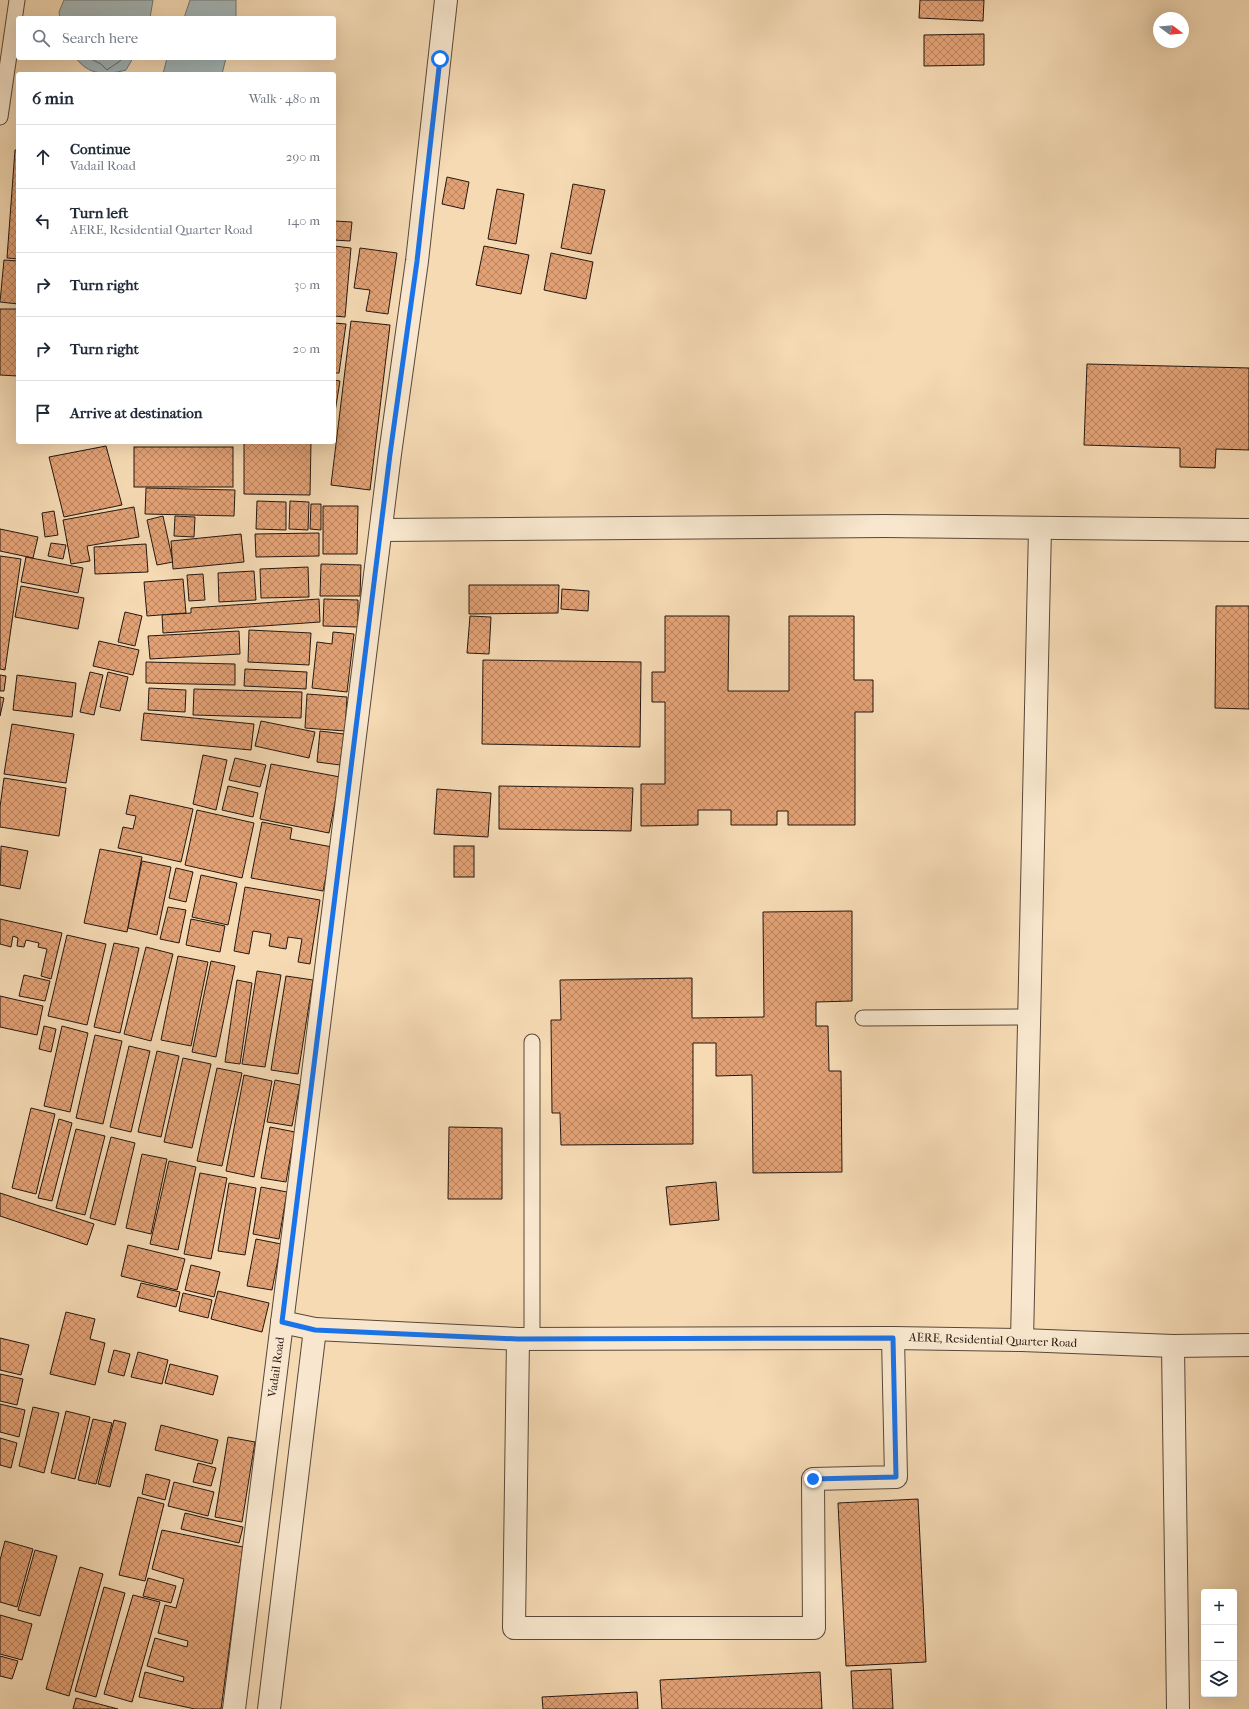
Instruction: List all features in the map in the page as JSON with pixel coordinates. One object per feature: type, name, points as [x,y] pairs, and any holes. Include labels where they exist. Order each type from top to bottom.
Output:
[{"type":"street","name":"Vadail Road","points":[[234,1709],[263,1465],[381,530],[417,261],[446,0]]},
{"type":"street","points":[[381,530],[884,526],[1249,530]]},
{"type":"street","points":[[1022,1340],[1040,528]]},
{"type":"street","name":"AERE, Residential Quarter Road","points":[[282,1322],[315,1330],[525,1339],[893,1338],[1022,1340],[1173,1346],[1249,1345]]},
{"type":"street","points":[[269,1709],[315,1330]]},
{"type":"street","points":[[525,1339],[514,1628],[814,1628],[813,1479],[896,1477],[893,1338]]},
{"type":"street","points":[[1173,1346],[1178,1709]]},
{"type":"lane","points":[[0,117],[17,0]]},
{"type":"lane","points":[[863,1018],[1029,1018]]},
{"type":"lane","points":[[525,1339],[532,1042]]},
{"type":"water","points":[[64,0],[153,0],[150,16],[60,16],[59,12]]},
{"type":"water","points":[[190,0],[236,0],[236,16],[185,16]]},
{"type":"water","points":[[78,60],[132,60],[126,70],[117,72],[96,72],[81,64]]},
{"type":"water","points":[[166,60],[226,60],[222,72],[164,72]]},
{"type":"building","points":[[920,0],[984,0],[983,21],[919,18]]},
{"type":"building","points":[[984,34],[984,65],[924,66],[924,35]]},
{"type":"building","points":[[15,150],[16,150],[16,259],[7,258]]},
{"type":"building","points":[[447,177],[469,182],[464,209],[442,204]]},
{"type":"building","points":[[573,184],[605,190],[591,254],[561,248]]},
{"type":"building","points":[[497,189],[524,194],[516,244],[488,239]]},
{"type":"building","points":[[336,221],[352,222],[350,241],[336,240]]},
{"type":"building","points":[[336,246],[351,248],[345,317],[336,316]]},
{"type":"building","points":[[484,246],[529,255],[521,294],[476,285]]},
{"type":"building","points":[[360,248],[397,253],[388,314],[366,311],[370,290],[354,288]]},
{"type":"building","points":[[551,253],[593,262],[586,299],[544,290]]},
{"type":"building","points":[[4,260],[16,261],[16,304],[0,302]]},
{"type":"building","points":[[0,309],[16,309],[16,376],[0,375]]},
{"type":"building","points":[[351,321],[390,325],[370,490],[331,485]]},
{"type":"building","points":[[336,323],[346,324],[339,373],[336,373]]},
{"type":"building","points":[[1087,364],[1249,368],[1249,450],[1216,449],[1215,468],[1180,467],[1180,448],[1084,445]]},
{"type":"building","points":[[336,380],[340,381],[336,406]]},
{"type":"building","points":[[244,444],[311,444],[310,495],[244,494]]},
{"type":"building","points":[[106,446],[122,505],[64,517],[49,457]]},
{"type":"building","points":[[134,447],[233,447],[233,487],[134,487]]},
{"type":"building","points":[[146,488],[235,490],[234,516],[145,514]]},
{"type":"building","points":[[257,501],[286,502],[286,530],[256,529]]},
{"type":"building","points":[[290,501],[309,502],[308,530],[289,529]]},
{"type":"building","points":[[311,504],[321,504],[321,530],[310,529]]},
{"type":"building","points":[[323,506],[358,506],[357,554],[323,554]]},
{"type":"building","points":[[134,507],[139,537],[87,546],[90,561],[71,564],[63,520]]},
{"type":"building","points":[[54,511],[58,535],[45,537],[42,513]]},
{"type":"building","points":[[163,516],[173,562],[157,565],[147,520]]},
{"type":"building","points":[[175,516],[195,517],[194,537],[174,536]]},
{"type":"building","points":[[0,529],[38,537],[33,558],[0,551]]},
{"type":"building","points":[[319,533],[319,556],[256,557],[255,534]]},
{"type":"building","points":[[241,534],[244,562],[173,569],[171,541]]},
{"type":"building","points":[[51,543],[66,545],[63,559],[48,556]]},
{"type":"building","points":[[146,544],[148,572],[95,574],[94,547]]},
{"type":"building","points":[[0,556],[21,559],[5,670],[0,669]]},
{"type":"building","points":[[26,557],[83,568],[78,593],[21,582]]},
{"type":"building","points":[[321,564],[361,565],[360,596],[320,596]]},
{"type":"building","points":[[308,567],[309,597],[261,598],[260,569]]},
{"type":"building","points":[[254,571],[256,600],[219,602],[218,573]]},
{"type":"building","points":[[203,574],[205,600],[189,601],[187,575]]},
{"type":"building","points":[[183,579],[186,613],[147,616],[144,582]]},
{"type":"building","points":[[469,585],[559,585],[558,613],[469,614]]},
{"type":"building","points":[[21,586],[84,598],[78,629],[15,617]]},
{"type":"building","points":[[562,589],[589,591],[588,611],[561,609]]},
{"type":"building","points":[[319,599],[320,622],[163,633],[162,615],[191,613],[191,608]]},
{"type":"building","points":[[324,599],[358,600],[358,627],[323,626]]},
{"type":"building","points":[[1216,606],[1249,606],[1249,709],[1215,708]]},
{"type":"building","points":[[125,612],[142,616],[135,646],[118,642]]},
{"type":"building","points":[[470,616],[491,617],[489,654],[467,653]]},
{"type":"building","points":[[665,616],[729,616],[728,691],[789,691],[789,616],[854,616],[854,680],[873,680],[873,712],[855,712],[855,825],[788,825],[788,811],[777,811],[777,825],[731,825],[731,810],[698,810],[698,825],[641,826],[641,784],[665,784],[665,702],[652,702],[652,672],[665,672]]},
{"type":"building","points":[[249,630],[311,633],[309,665],[248,662]]},
{"type":"building","points":[[239,631],[240,654],[150,659],[148,636]]},
{"type":"building","points":[[333,632],[354,634],[347,692],[312,688],[317,642],[332,644]]},
{"type":"building","points":[[99,641],[139,650],[133,675],[93,666]]},
{"type":"building","points":[[483,660],[641,662],[640,747],[482,744]]},
{"type":"building","points":[[146,662],[235,664],[235,685],[146,683]]},
{"type":"building","points":[[245,669],[307,672],[306,689],[244,686]]},
{"type":"building","points":[[90,672],[103,675],[94,715],[80,712]]},
{"type":"building","points":[[108,672],[128,677],[120,711],[100,707]]},
{"type":"building","points":[[0,675],[6,676],[4,691],[0,691]]},
{"type":"building","points":[[17,675],[76,683],[72,717],[13,710]]},
{"type":"building","points":[[149,688],[186,690],[185,712],[148,710]]},
{"type":"building","points":[[194,689],[302,692],[301,718],[193,715]]},
{"type":"building","points":[[307,694],[347,697],[345,731],[305,728]]},
{"type":"building","points":[[0,697],[4,698],[0,716]]},
{"type":"building","points":[[144,713],[254,724],[251,750],[141,740]]},
{"type":"building","points":[[261,721],[315,732],[309,758],[255,746]]},
{"type":"building","points":[[12,724],[74,734],[66,783],[4,774]]},
{"type":"building","points":[[320,731],[344,734],[340,765],[317,762]]},
{"type":"building","points":[[203,755],[227,760],[216,810],[193,804]]},
{"type":"building","points":[[235,758],[266,765],[260,787],[229,780]]},
{"type":"building","points":[[271,764],[340,777],[329,833],[260,819]]},
{"type":"building","points":[[4,778],[66,788],[59,836],[0,827],[0,807]]},
{"type":"building","points":[[228,786],[258,793],[253,817],[222,810]]},
{"type":"building","points":[[499,786],[633,788],[631,831],[499,829]]},
{"type":"building","points":[[437,789],[491,793],[488,837],[434,834]]},
{"type":"building","points":[[130,795],[193,809],[181,862],[118,848],[123,827],[133,829],[136,816],[126,814]]},
{"type":"building","points":[[197,810],[254,823],[242,878],[185,865]]},
{"type":"building","points":[[262,822],[292,828],[290,839],[332,847],[323,891],[251,878]]},
{"type":"building","points":[[1,846],[28,851],[20,889],[0,885]]},
{"type":"building","points":[[454,846],[474,846],[474,877],[454,877]]},
{"type":"building","points":[[100,849],[142,857],[127,932],[84,923]]},
{"type":"building","points":[[142,861],[171,867],[157,935],[128,928]]},
{"type":"building","points":[[176,868],[193,872],[186,902],[169,898]]},
{"type":"building","points":[[201,875],[237,883],[228,925],[192,917]]},
{"type":"building","points":[[245,887],[320,900],[310,964],[298,962],[302,939],[288,937],[286,949],[269,946],[271,934],[253,931],[249,954],[234,951]]},
{"type":"building","points":[[168,907],[186,910],[179,943],[160,939]]},
{"type":"building","points":[[852,911],[852,1001],[816,1002],[816,1026],[828,1026],[829,1071],[841,1071],[842,1172],[753,1173],[752,1075],[716,1076],[716,1043],[693,1043],[693,1144],[561,1145],[560,1113],[552,1113],[551,1020],[561,1020],[560,980],[692,978],[692,1018],[764,1017],[763,912]]},
{"type":"building","points":[[0,919],[62,933],[51,979],[41,976],[47,949],[38,947],[39,943],[26,940],[24,947],[17,946],[18,938],[13,936],[11,947],[0,944]]},
{"type":"building","points":[[191,919],[225,926],[220,952],[186,945]]},
{"type":"building","points":[[67,935],[106,944],[87,1025],[48,1016]]},
{"type":"building","points":[[114,943],[139,948],[120,1033],[94,1027]]},
{"type":"building","points":[[146,947],[173,954],[151,1041],[124,1034]]},
{"type":"building","points":[[178,956],[208,962],[191,1046],[161,1040]]},
{"type":"building","points":[[211,961],[235,966],[216,1057],[192,1052]]},
{"type":"building","points":[[257,971],[281,975],[265,1067],[242,1064]]},
{"type":"building","points":[[24,975],[50,981],[45,1001],[19,996]]},
{"type":"building","points":[[286,976],[313,980],[298,1074],[271,1070]]},
{"type":"building","points":[[237,980],[252,983],[240,1064],[225,1062]]},
{"type":"building","points":[[0,996],[43,1006],[37,1035],[0,1027]]},
{"type":"building","points":[[44,1026],[56,1029],[51,1052],[39,1049]]},
{"type":"building","points":[[62,1026],[88,1033],[70,1112],[44,1106]]},
{"type":"building","points":[[95,1035],[122,1041],[103,1124],[76,1118]]},
{"type":"building","points":[[129,1046],[150,1051],[131,1132],[110,1127]]},
{"type":"building","points":[[157,1051],[179,1056],[161,1137],[138,1132]]},
{"type":"building","points":[[183,1058],[211,1064],[192,1148],[164,1142]]},
{"type":"building","points":[[217,1068],[242,1073],[222,1166],[197,1161]]},
{"type":"building","points":[[244,1075],[272,1081],[254,1177],[226,1171]]},
{"type":"building","points":[[275,1080],[300,1085],[292,1126],[267,1122]]},
{"type":"building","points":[[31,1108],[55,1114],[36,1194],[12,1188]]},
{"type":"building","points":[[59,1119],[72,1123],[52,1201],[38,1198]]},
{"type":"building","points":[[270,1127],[295,1132],[286,1182],[261,1178]]},
{"type":"building","points":[[449,1127],[502,1128],[502,1199],[448,1199]]},
{"type":"building","points":[[76,1129],[105,1136],[85,1215],[56,1208]]},
{"type":"building","points":[[111,1137],[135,1143],[115,1225],[90,1218]]},
{"type":"building","points":[[142,1154],[167,1159],[151,1234],[126,1228]]},
{"type":"building","points":[[169,1161],[196,1167],[178,1250],[150,1244]]},
{"type":"building","points":[[200,1173],[227,1178],[211,1259],[184,1254]]},
{"type":"building","points":[[716,1182],[719,1220],[670,1225],[666,1187]]},
{"type":"building","points":[[229,1183],[256,1188],[245,1255],[218,1251]]},
{"type":"building","points":[[261,1187],[287,1192],[279,1239],[253,1234]]},
{"type":"building","points":[[0,1193],[94,1224],[87,1245],[0,1216]]},
{"type":"building","points":[[256,1239],[281,1244],[272,1290],[247,1286]]},
{"type":"building","points":[[128,1245],[185,1259],[177,1290],[121,1276]]},
{"type":"building","points":[[191,1265],[220,1272],[214,1297],[185,1290]]},
{"type":"building","points":[[141,1283],[180,1292],[176,1307],[137,1297]]},
{"type":"building","points":[[218,1291],[269,1303],[262,1332],[211,1319]]},
{"type":"building","points":[[183,1293],[212,1300],[208,1318],[179,1311]]},
{"type":"building","points":[[66,1312],[95,1319],[90,1339],[105,1343],[95,1385],[50,1374]]},
{"type":"building","points":[[0,1338],[29,1345],[21,1375],[0,1370]]},
{"type":"building","points":[[114,1350],[130,1354],[124,1376],[108,1372]]},
{"type":"building","points":[[138,1352],[168,1360],[162,1384],[131,1377]]},
{"type":"building","points":[[170,1364],[218,1376],[213,1395],[165,1383]]},
{"type":"building","points":[[0,1374],[23,1379],[17,1405],[0,1401]]},
{"type":"building","points":[[0,1404],[25,1410],[19,1437],[0,1432]]},
{"type":"building","points":[[33,1407],[59,1413],[44,1473],[19,1466]]},
{"type":"building","points":[[66,1411],[90,1417],[75,1479],[51,1473]]},
{"type":"building","points":[[93,1419],[112,1423],[96,1484],[78,1480]]},
{"type":"building","points":[[114,1420],[126,1423],[110,1487],[98,1484]]},
{"type":"building","points":[[161,1425],[218,1440],[212,1464],[155,1450]]},
{"type":"building","points":[[228,1437],[255,1442],[242,1522],[215,1517]]},
{"type":"building","points":[[0,1438],[17,1443],[11,1468],[0,1465]]},
{"type":"building","points":[[198,1463],[216,1468],[211,1486],[193,1482]]},
{"type":"building","points":[[146,1474],[170,1480],[165,1500],[142,1494]]},
{"type":"building","points":[[174,1482],[214,1492],[208,1516],[168,1506]]},
{"type":"building","points":[[138,1497],[164,1504],[145,1581],[119,1575]]},
{"type":"building","points":[[918,1499],[926,1662],[846,1666],[838,1503]]},
{"type":"building","points":[[185,1513],[243,1527],[239,1543],[181,1529]]},
{"type":"building","points":[[162,1530],[243,1547],[221,1709],[195,1709],[139,1697],[145,1672],[183,1682],[184,1677],[147,1666],[155,1638],[187,1647],[188,1641],[158,1633],[165,1605],[176,1608],[184,1579],[152,1569]]},
{"type":"building","points":[[5,1541],[33,1549],[17,1607],[0,1602],[0,1560]]},
{"type":"building","points":[[35,1550],[57,1556],[40,1616],[18,1610]]},
{"type":"building","points":[[80,1567],[103,1574],[69,1696],[46,1689]]},
{"type":"building","points":[[148,1578],[176,1586],[171,1603],[143,1596]]},
{"type":"building","points":[[104,1587],[125,1593],[96,1697],[75,1691]]},
{"type":"building","points":[[133,1595],[160,1602],[132,1702],[104,1694]]},
{"type":"building","points":[[0,1615],[32,1624],[22,1660],[0,1654]]},
{"type":"building","points":[[0,1656],[18,1661],[12,1679],[0,1676]]},
{"type":"building","points":[[891,1669],[893,1709],[853,1709],[851,1671]]},
{"type":"building","points":[[820,1672],[822,1709],[662,1709],[660,1680]]},
{"type":"building","points":[[637,1692],[638,1709],[543,1709],[542,1697]]},
{"type":"building","points":[[76,1698],[118,1709],[73,1709]]},
{"type":"route","points":[[440,59],[417,261],[370,611],[282,1322],[315,1330],[518,1339],[893,1338],[896,1477],[813,1479]]}]
